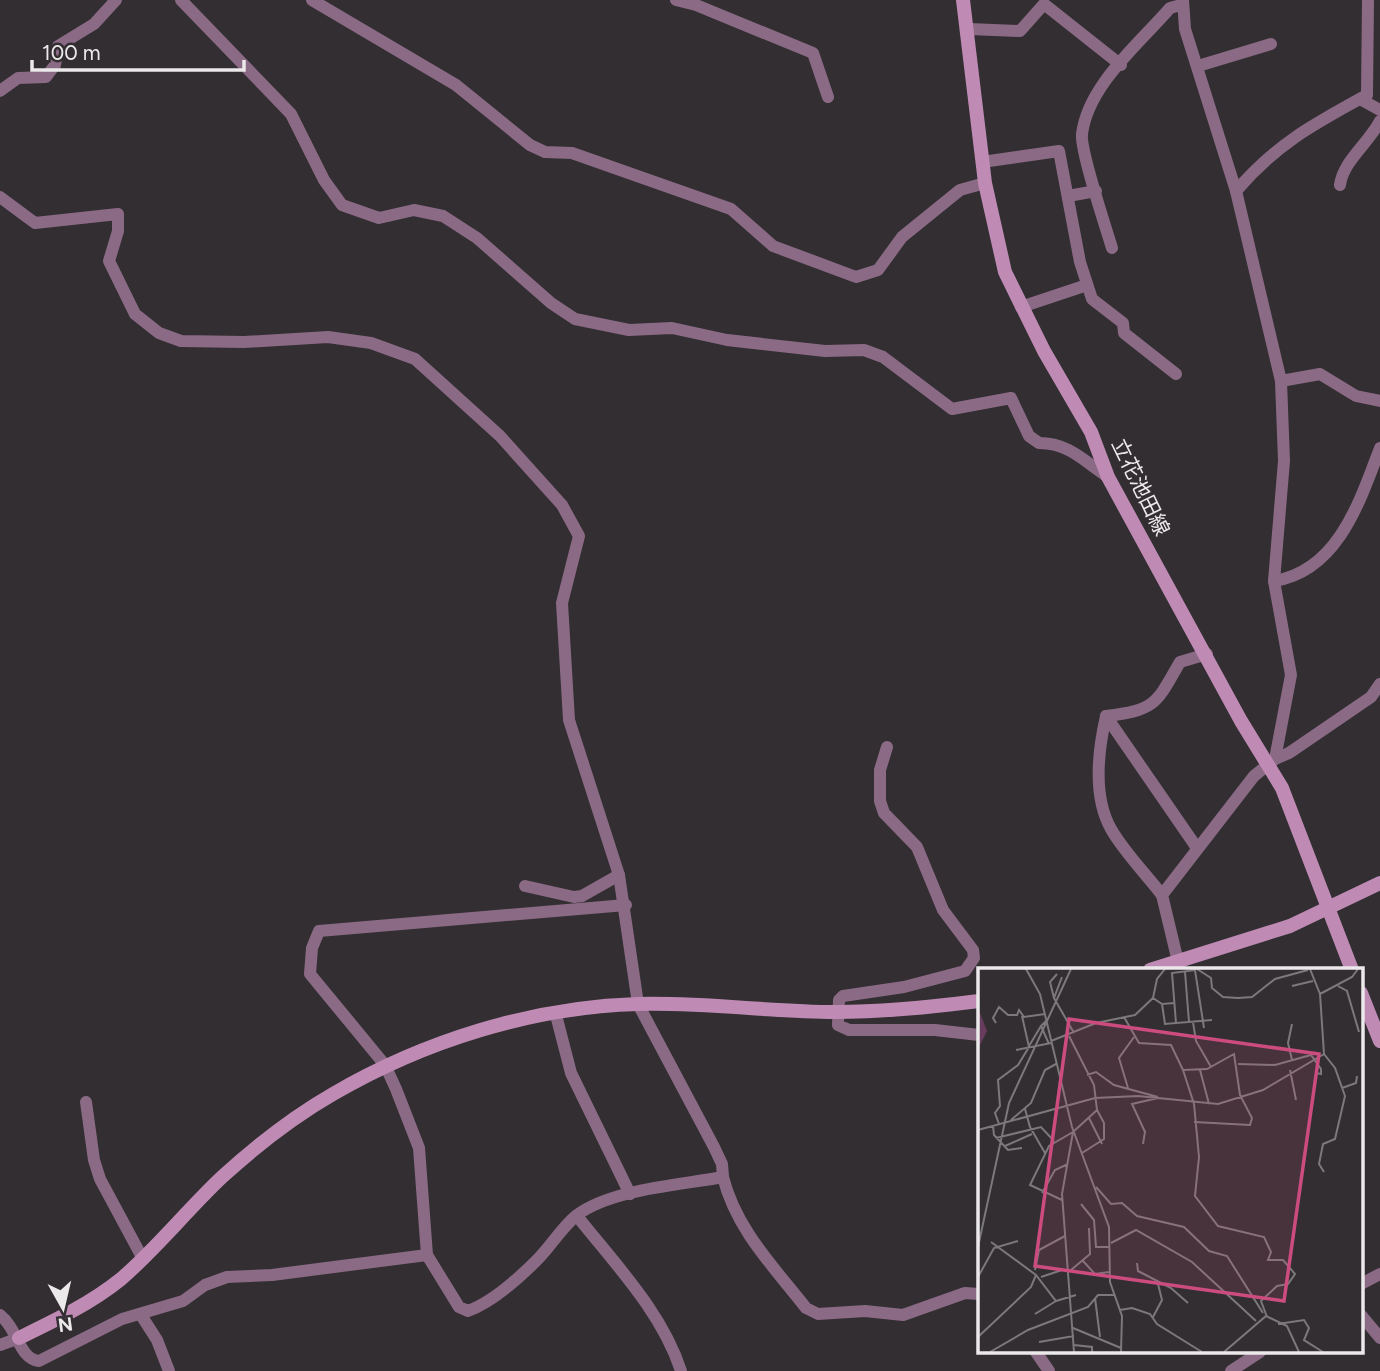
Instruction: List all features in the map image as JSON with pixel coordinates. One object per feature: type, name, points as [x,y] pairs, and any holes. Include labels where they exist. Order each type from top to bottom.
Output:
[{"type":"street","points":[[0,91],[18,78],[46,77],[55,65],[58,46],[94,24],[116,0]]},
{"type":"street","points":[[181,0],[290,114],[324,180],[342,205],[379,218],[414,210],[443,216],[477,238],[551,303],[575,319],[599,326],[629,330],[672,328],[726,340],[825,351],[864,350],[883,357],[952,409],[1011,398],[1029,436],[1039,443],[1058,443],[1071,449],[1108,477]]},
{"type":"street","points":[[312,0],[456,85],[530,145],[545,152],[572,153],[731,209],[773,246],[856,277],[878,271],[902,237],[960,190],[985,183]]},
{"type":"street","points":[[676,0],[695,2],[813,52],[828,97]]},
{"type":"street","name":"立花池田線","points":[[964,0],[985,183],[1005,272],[1021,307],[1091,432],[1108,477],[1207,654],[1241,721],[1271,761],[1299,827],[1351,968]]},
{"type":"street","points":[[1236,191],[1262,160],[1303,130],[1367,95],[1368,0]]},
{"type":"street","points":[[1112,248],[1082,137],[1089,111],[1101,88],[1170,8],[1182,3],[1236,191],[1281,382],[1284,461],[1274,582],[1291,675],[1271,761]]},
{"type":"street","points":[[969,29],[1020,31],[1044,4],[1121,65]]},
{"type":"street","points":[[1198,66],[1271,44]]},
{"type":"street","points":[[1360,99],[1380,110]]},
{"type":"street","points":[[1340,186],[1342,173],[1372,137],[1380,121]]},
{"type":"street","points":[[982,162],[1059,151],[1092,299],[1123,323],[1124,333],[1176,374]]},
{"type":"street","points":[[1068,196],[1096,191]]},
{"type":"street","points":[[0,197],[35,223],[118,214],[118,231],[110,261],[135,314],[159,333],[181,341],[244,342],[328,337],[371,343],[415,359],[500,436],[562,505],[579,536],[562,603],[569,720],[619,875],[626,905],[638,1004],[723,1164],[723,1177],[731,1207],[752,1240],[806,1308],[818,1314],[866,1311],[903,1315],[965,1293],[978,1294]]},
{"type":"street","points":[[1021,307],[1087,285]]},
{"type":"street","points":[[1281,382],[1320,374],[1356,396],[1380,401]]},
{"type":"street","points":[[1274,582],[1295,578],[1343,537],[1345,526],[1356,512],[1380,448]]},
{"type":"street","points":[[1106,716],[1131,713],[1150,706],[1158,701],[1180,662],[1207,654]]},
{"type":"street","points":[[1162,895],[1254,776],[1271,761],[1375,701],[1380,684]]},
{"type":"street","points":[[1106,716],[1197,848]]},
{"type":"street","points":[[1106,716],[1100,744],[1102,802],[1111,829],[1162,895],[1179,967],[1290,926],[1380,883]]},
{"type":"street","points":[[887,747],[880,770],[880,801],[884,813],[917,847],[943,910],[973,950],[974,958],[965,971],[904,987],[843,996],[839,1000],[838,1025],[849,1031],[935,1030],[978,1035]]},
{"type":"street","points":[[525,886],[573,897],[582,896],[619,875]]},
{"type":"street","points":[[626,905],[319,931],[312,948],[310,974],[385,1065],[419,1148],[428,1255],[446,1290],[459,1307],[468,1311],[537,1260],[577,1216],[595,1206],[630,1194],[723,1177]]},
{"type":"street","points":[[1362,996],[1380,1041]]},
{"type":"street","points":[[0,1345],[19,1338],[95,1298],[143,1259],[222,1177],[274,1132],[331,1095],[385,1065],[450,1040],[556,1015],[638,1004],[838,1012],[978,1001]]},
{"type":"street","points":[[556,1015],[571,1073],[630,1194]]},
{"type":"street","points":[[86,1102],[94,1160],[100,1179],[143,1259]]},
{"type":"street","points":[[577,1216],[647,1306],[673,1345],[681,1371]]},
{"type":"street","points":[[0,1315],[19,1338],[23,1354],[30,1360],[39,1361],[122,1320],[183,1301],[205,1284],[227,1277],[272,1275],[428,1255]]},
{"type":"street","points":[[1363,1278],[1380,1274]]},
{"type":"street","points":[[141,1315],[157,1340],[169,1371]]},
{"type":"street","points":[[1362,1316],[1380,1338]]},
{"type":"street","points":[[1037,1354],[1049,1371]]},
{"type":"street","points":[[1231,1371],[1257,1354]]}]
